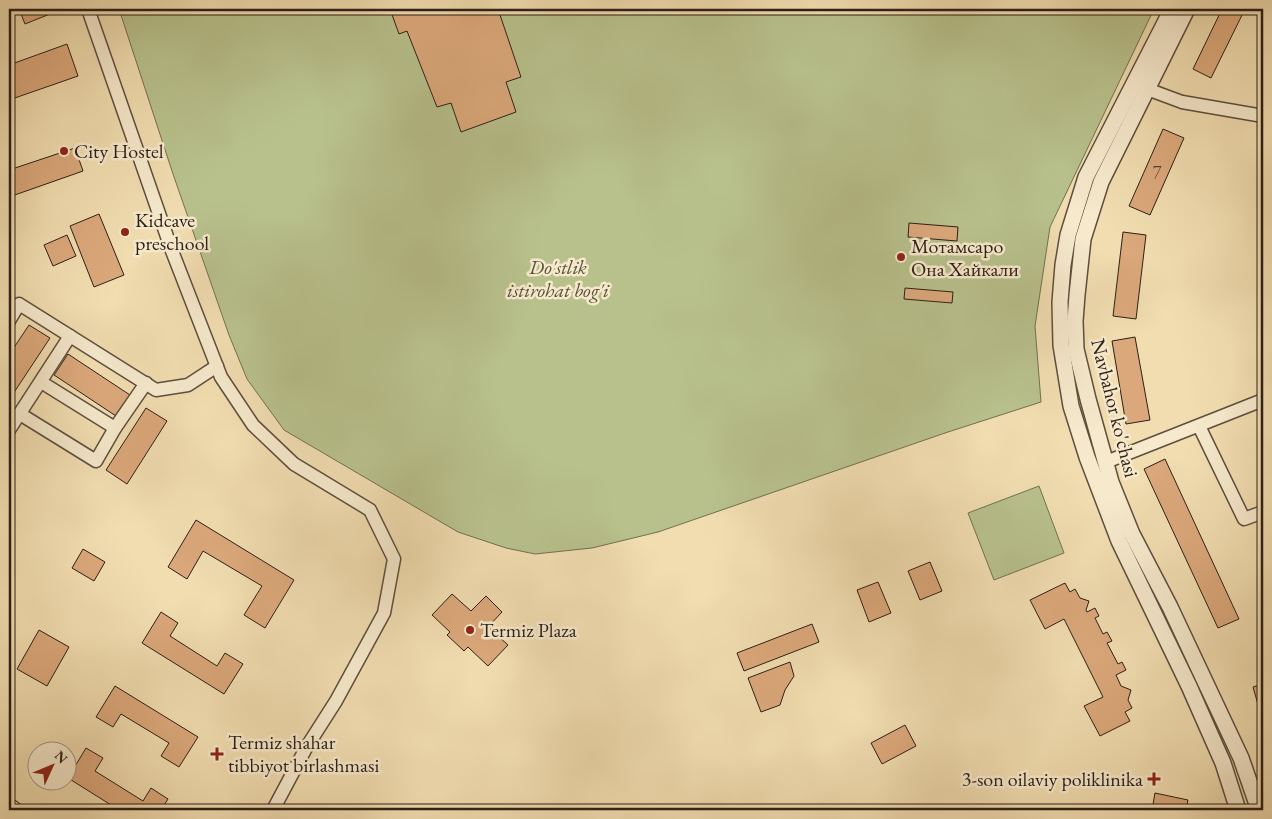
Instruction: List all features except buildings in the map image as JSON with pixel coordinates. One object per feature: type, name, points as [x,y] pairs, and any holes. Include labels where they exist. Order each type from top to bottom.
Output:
[{"type":"street","points":[[88,9],[172,251],[221,377],[253,425],[294,464],[370,510],[394,559],[384,613],[336,701],[306,748],[273,810]]},
{"type":"street","name":"Navbahor ko'chasi","points":[[1172,9],[1086,177],[1068,235],[1063,265],[1060,302],[1061,345],[1071,406],[1087,457],[1105,484],[1170,607],[1240,758],[1259,810]]},
{"type":"street","name":"Navbahor ko'chasi","points":[[1188,9],[1101,182],[1083,239],[1076,295],[1076,349],[1106,462],[1105,484],[1118,541],[1189,686],[1223,763],[1238,810]]},
{"type":"street","points":[[1147,89],[1182,102],[1263,116]]},
{"type":"street","points":[[9,321],[14,301],[156,390],[188,385],[217,366]]},
{"type":"street","points":[[9,430],[70,336]]},
{"type":"street","points":[[41,382],[115,428]]},
{"type":"street","points":[[20,414],[96,461],[115,428],[146,383]]},
{"type":"street","points":[[1106,462],[1263,400]]},
{"type":"street","points":[[1199,426],[1244,519],[1263,512]]},
{"type":"green space","name":"Do'stlik istirohat bog'i","points":[[119,9],[1154,9],[1050,227],[1035,326],[1041,402],[658,532],[592,548],[535,554],[506,548],[458,532],[284,430],[247,379],[229,335],[173,174]]},
{"type":"green space","points":[[1039,486],[1064,553],[994,580],[968,513]]},
{"type":"place","name":"City Hostel","points":[[64,151]]},
{"type":"place","name":"Kidcave preschool","points":[[125,232]]},
{"type":"place","name":"Мотамсаро Она Хайкали","points":[[901,257]]},
{"type":"place","name":"Termiz Plaza","points":[[470,630]]},
{"type":"place","name":"Termiz shahar tibbiyot birlashmasi","points":[[217,754]]},
{"type":"place","name":"3-son oilaviy poliklinika","points":[[1154,779]]}]
